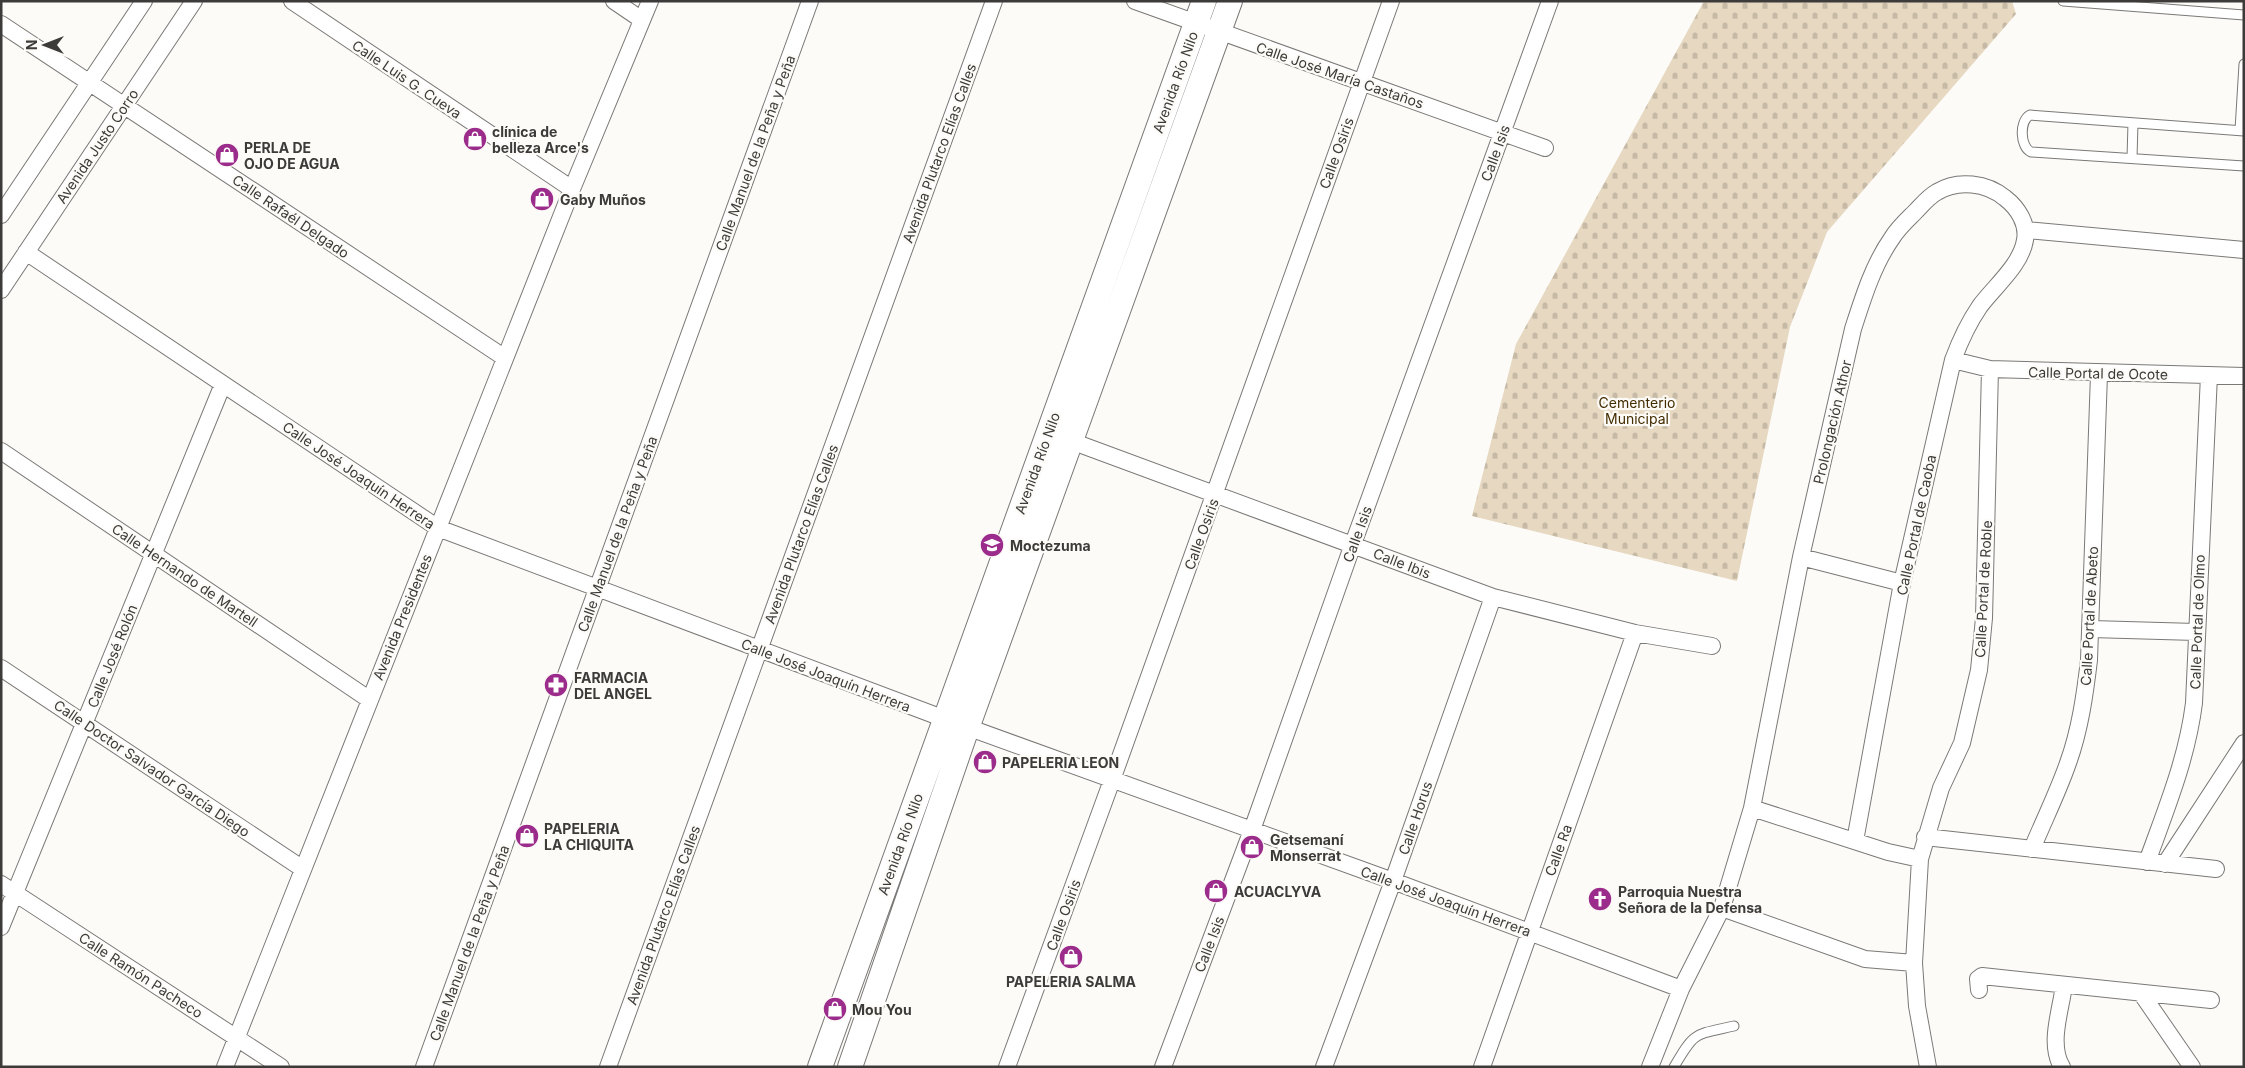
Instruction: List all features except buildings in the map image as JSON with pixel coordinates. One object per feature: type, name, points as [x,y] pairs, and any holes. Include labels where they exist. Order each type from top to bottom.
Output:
[{"type":"main road","name":"Avenida Río Nilo","points":[[820,1067],[1204,1]]},
{"type":"main road","name":"Avenida Río Nilo","points":[[850,1067],[968,728],[1230,1]]},
{"type":"street","points":[[1,215],[144,1]]},
{"type":"street","name":"Avenida Justo Corro","points":[[1,290],[194,1]]},
{"type":"street","name":"Calle Luis G. Cueva","points":[[292,1],[572,190]]},
{"type":"street","points":[[614,1],[642,20]]},
{"type":"street","name":"Avenida Presidentes","points":[[225,1067],[505,358],[650,1]]},
{"type":"street","name":"Calle Manuel de la Peña y Peña","points":[[424,1067],[810,1]]},
{"type":"street","name":"Avenida Plutarco Elías Calles","points":[[608,1067],[994,1]]},
{"type":"street","name":"Calle José María Castaños","points":[[1135,1],[1545,148]]},
{"type":"street","name":"Calle Osiris","points":[[1007,1067],[1112,780],[1391,1]]},
{"type":"street","name":"Calle Isis","points":[[1163,1067],[1252,830],[1353,544],[1550,1]]},
{"type":"street","name":"Calle Rafaél Delgado","points":[[1,24],[505,358]]},
{"type":"street","name":"Prolongación Athor","points":[[1650,1067],[1680,989],[1722,908],[1752,808],[1801,557],[1853,329],[1872,276],[1892,238],[1929,198],[1945,188],[1964,184],[1981,186],[2002,195],[2012,204],[2022,218],[2026,230]]},
{"type":"street","points":[[2026,230],[2244,250]]},
{"type":"street","name":"Calle Portal de Caoba","points":[[1855,841],[1902,583],[1953,360],[1960,342],[1980,306],[2019,257],[2025,240],[2026,230]]},
{"type":"street","name":"Calle José Joaquín Herrera","points":[[26,252],[438,528],[945,720],[1393,881],[1680,989]]},
{"type":"street","name":"Calle Portal de Ocote","points":[[1953,360],[1990,370],[2244,376]]},
{"type":"street","name":"Calle Portal de Roble","points":[[1928,1067],[1917,1006],[1914,964],[1920,859],[1941,788],[1962,743],[1979,670],[1984,618],[1990,370]]},
{"type":"street","name":"Calle Portal de Abeto","points":[[2032,849],[2069,762],[2078,726],[2089,660],[2099,374]]},
{"type":"street","name":"Calle Portal de Olmo","points":[[2147,862],[2186,752],[2194,703],[2208,375]]},
{"type":"street","name":"Calle José Rolón","points":[[1,928],[223,384]]},
{"type":"street","name":"Calle Ibis","points":[[1071,441],[1493,597],[1635,633],[1712,646]]},
{"type":"street","name":"Calle Hernando de Martell","points":[[1,450],[370,700]]},
{"type":"street","points":[[1801,557],[1902,583]]},
{"type":"street","name":"Calle Horus","points":[[1324,1067],[1393,881],[1493,597]]},
{"type":"street","points":[[2090,629],[2196,632]]},
{"type":"street","name":"Calle Ra","points":[[1482,1067],[1635,633]]},
{"type":"street","name":"Calle Doctor Salvador García Diego","points":[[1,668],[303,869]]},
{"type":"street","points":[[2165,864],[2244,743]]},
{"type":"street","points":[[1752,808],[1888,852],[1920,859]]},
{"type":"street","points":[[1925,837],[2216,869]]},
{"type":"street","name":"Calle Ramón Pacheco","points":[[1,884],[281,1067]]},
{"type":"street","points":[[1722,908],[1865,959],[1914,964]]},
{"type":"street","points":[[1979,990],[1978,979],[1980,976],[2211,1000]]},
{"type":"street","points":[[2062,1067],[2056,1055],[2055,1044],[2064,985]]},
{"type":"street","points":[[2140,993],[2192,1067]]},
{"type":"lane","points":[[2063,1],[2244,15]]},
{"type":"lane","points":[[2244,64],[2242,130],[2030,115],[2027,116],[2024,122],[2023,143],[2025,148],[2031,152],[2244,166]]},
{"type":"lane","points":[[2132,158],[2133,123]]},
{"type":"lane","points":[[1674,1067],[1693,1037],[1698,1034],[1734,1026]]},
{"type":"green space","name":"Cementerio Municipal","points":[[1704,1],[2012,1],[2016,14],[1827,232],[1790,327],[1737,581],[1472,516],[1516,344]]},
{"type":"place","name":"clínica de belleza Arce's","points":[[475,139]]},
{"type":"place","name":"PERLA DE OJO DE AGUA","points":[[227,155]]},
{"type":"place","name":"Gaby Muños","points":[[542,199]]},
{"type":"place","name":"Moctezuma","points":[[992,545]]},
{"type":"place","name":"FARMACIA DEL ANGEL","points":[[556,685]]},
{"type":"place","name":"PAPELERIA LEON","points":[[985,762]]},
{"type":"place","name":"PAPELERIA LA CHIQUITA","points":[[527,836]]},
{"type":"place","name":"Getsemaní Monserrat","points":[[1252,847]]},
{"type":"place","name":"ACUACLYVA","points":[[1216,891]]},
{"type":"place","name":"Parroquia Nuestra Señora de la Defensa","points":[[1600,899]]},
{"type":"place","name":"PAPELERIA SALMA","points":[[1071,957]]},
{"type":"place","name":"Mou You","points":[[835,1009]]}]
